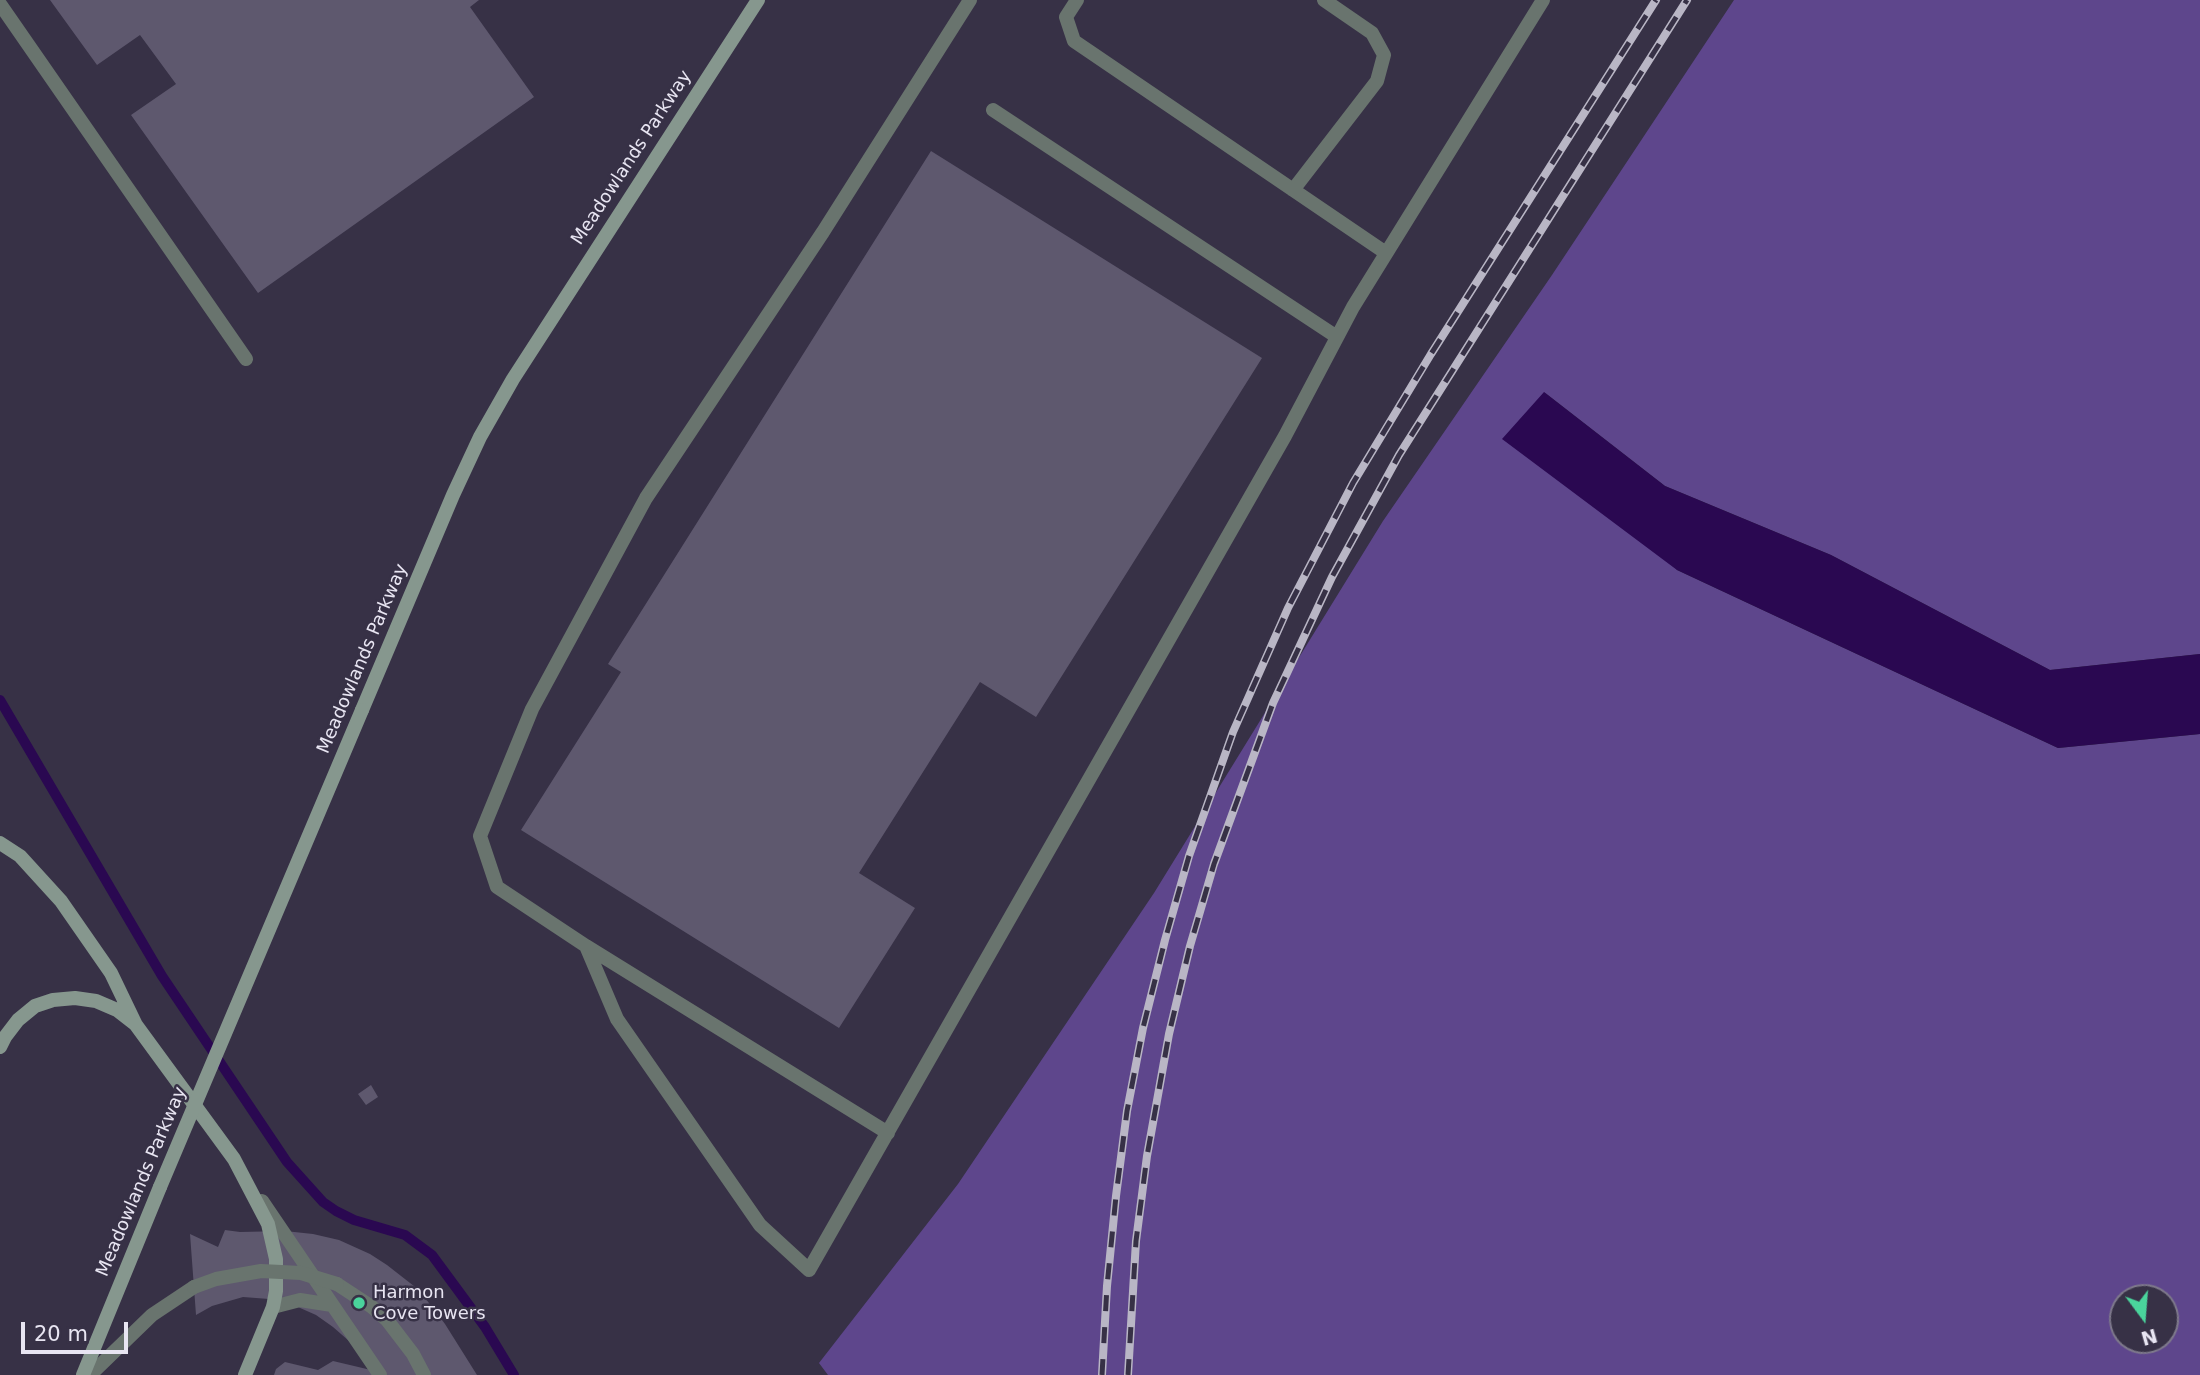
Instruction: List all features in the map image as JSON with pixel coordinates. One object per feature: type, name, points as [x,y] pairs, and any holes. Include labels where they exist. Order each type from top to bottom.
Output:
[{"type":"main road","name":"Meadowlands Parkway","points":[[83,1375],[453,495],[480,438],[513,379],[758,0]]},
{"type":"main road","points":[[0,843],[20,856],[61,901],[111,973],[136,1025],[234,1159],[259,1205],[273,1242],[277,1275],[273,1307],[245,1375]]},
{"type":"main road","points":[[0,1047],[18,1020],[35,1006],[53,1000],[75,998],[96,1001],[117,1010],[136,1025]]},
{"type":"lane","points":[[888,1133],[586,946],[497,887],[480,836],[532,709],[646,498],[823,232],[970,0]]},
{"type":"lane","points":[[1077,0],[1066,18],[1074,41],[1387,253]]},
{"type":"lane","points":[[1293,190],[1377,81],[1384,55],[1372,33],[1324,0]]},
{"type":"lane","points":[[586,946],[617,1019],[760,1225],[809,1270],[1285,436],[1337,337],[1543,0]]},
{"type":"lane","points":[[0,4],[246,359]]},
{"type":"lane","points":[[993,110],[1337,337]]},
{"type":"lane","points":[[234,1159],[380,1375]]},
{"type":"lane","points":[[90,1375],[152,1315],[194,1287],[216,1279],[261,1271],[300,1273],[337,1284],[364,1301],[387,1321],[413,1354],[424,1375]]},
{"type":"lane","points":[[273,1307],[300,1300],[332,1305]]},
{"type":"shaded area","points":[[1734,0],[2200,0],[2200,654],[2050,670],[1831,555],[1665,486],[1544,392],[1677,570],[2058,748],[2200,734],[2200,1375],[828,1375],[819,1363],[958,1184],[1154,893],[1383,521],[1552,275]]},
{"type":"shaded area","points":[[1544,392],[1665,486],[1831,555],[2050,670],[2200,654],[2200,734],[2058,748],[1677,570],[1502,439]]},
{"type":"building","points":[[50,0],[479,0],[470,7],[534,97],[258,293],[131,115],[176,84],[140,35],[97,65]]},
{"type":"building","points":[[931,151],[1262,358],[1036,717],[980,682],[859,873],[915,908],[839,1028],[521,830],[621,672],[608,664]]},
{"type":"building","points":[[371,1085],[378,1097],[366,1105],[358,1094]]},
{"type":"building","name":"Harmon Cove Towers","points":[[225,1230],[313,1234],[339,1240],[370,1254],[419,1290],[445,1324],[477,1375],[274,1375],[276,1369],[285,1362],[318,1370],[333,1361],[371,1370],[349,1341],[333,1327],[316,1315],[282,1300],[243,1297],[212,1306],[196,1315],[190,1234],[218,1247]]},
{"type":"waterway","points":[[0,700],[162,976],[287,1162],[323,1202],[336,1211],[354,1220],[405,1235],[432,1255],[485,1327],[514,1375]]},
{"type":"railway","points":[[1102,1375],[1116,1196],[1127,1111],[1143,1028],[1189,856],[1233,732],[1288,608],[1353,483],[1431,354],[1656,0]]},
{"type":"railway","points":[[1128,1375],[1136,1241],[1147,1156],[1169,1034],[1190,946],[1214,864],[1273,703],[1332,577],[1399,455],[1687,0]]},
{"type":"place","name":"Harmon Cove Towers","points":[[359,1303]]}]
